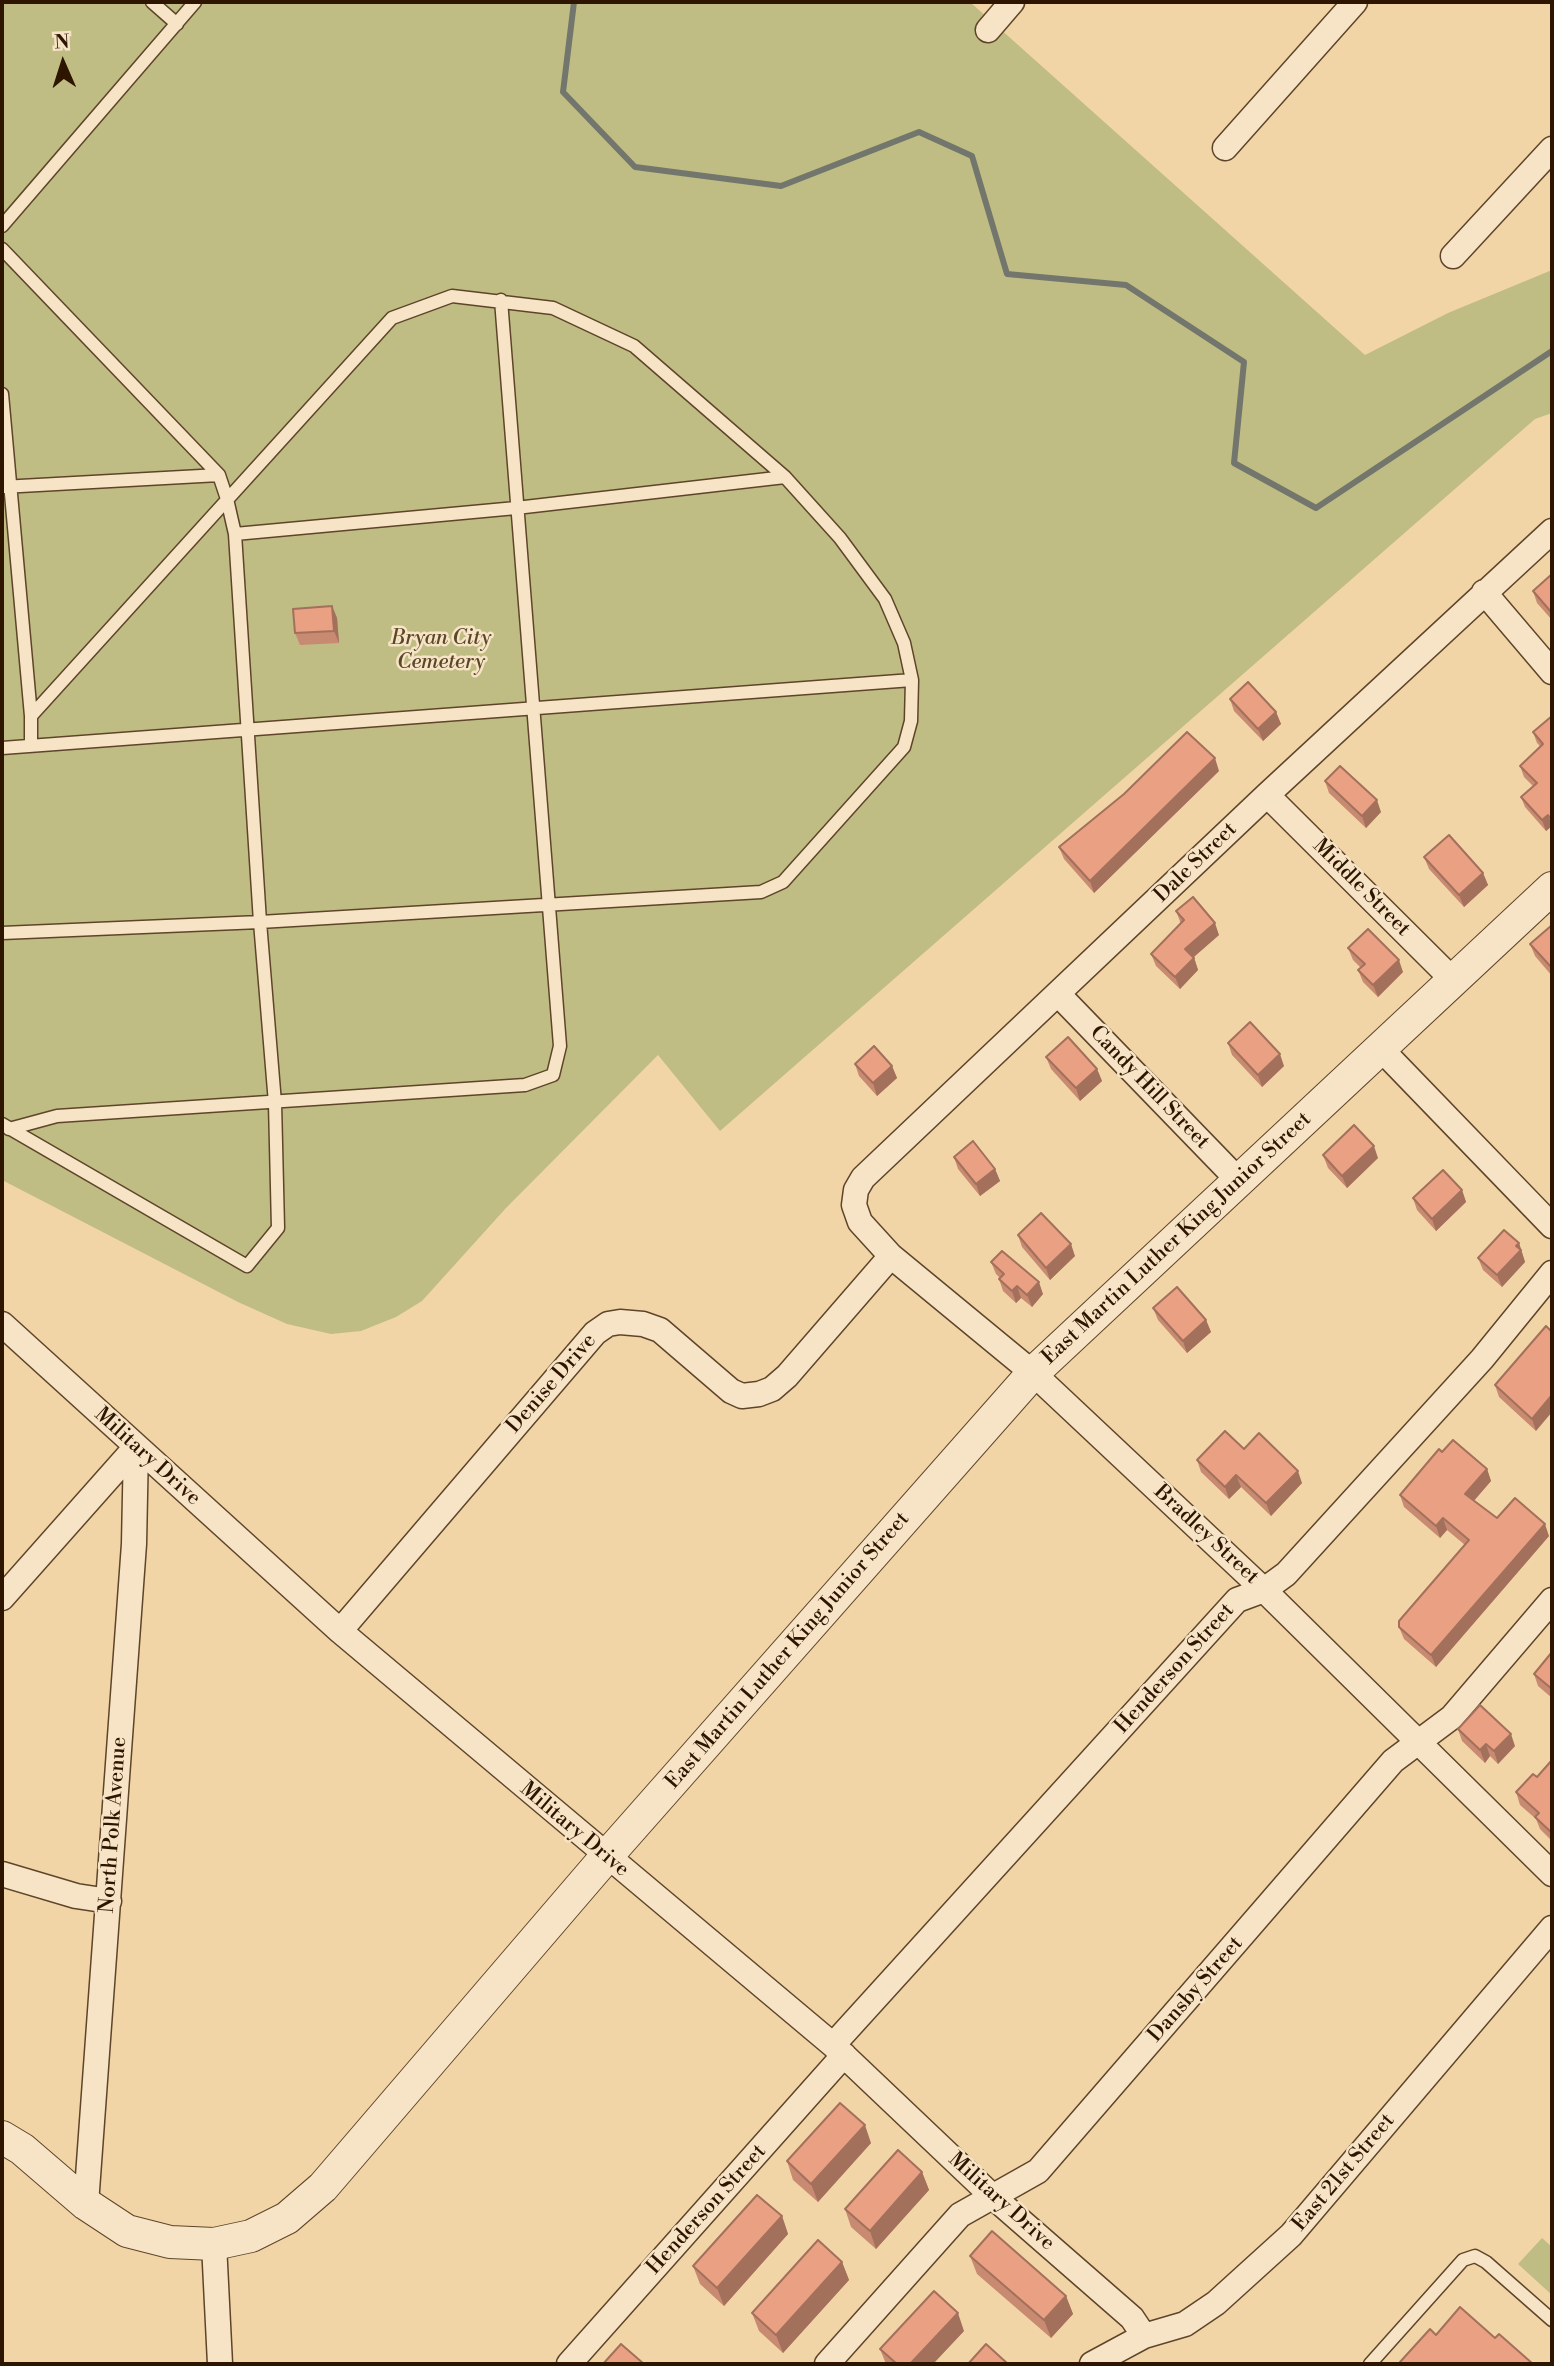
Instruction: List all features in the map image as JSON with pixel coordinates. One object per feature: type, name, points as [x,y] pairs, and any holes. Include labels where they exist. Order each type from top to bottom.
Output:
[{"type":"street","points":[[988,30],[1012,2]]},
{"type":"street","points":[[1225,148],[1355,2]]},
{"type":"street","points":[[1453,257],[1552,149]]},
{"type":"street","name":"Dale Street","points":[[854,1205],[856,1190],[863,1178],[1267,795],[1552,531]]},
{"type":"street","points":[[1484,593],[1552,672]]},
{"type":"street","name":"Middle Street","points":[[1267,795],[1454,981]]},
{"type":"street","name":"East Martin Luther King Junior Street","points":[[2,2137],[22,2149],[86,2204],[127,2231],[170,2242],[214,2244],[251,2236],[287,2218],[323,2188],[606,1857],[1033,1373],[1552,888]]},
{"type":"street","name":"Candy Hill Street","points":[[1058,994],[1240,1182]]},
{"type":"street","points":[[1381,1049],[1552,1226]]},
{"type":"street","name":"Bradley Street","points":[[854,1205],[860,1222],[891,1256],[1033,1373],[1264,1590],[1552,1874]]},
{"type":"street","name":"Denise Drive","points":[[340,1631],[595,1333],[608,1324],[643,1324],[660,1330],[731,1391],[742,1396],[758,1394],[772,1389],[787,1376],[891,1256]]},
{"type":"street","name":"Henderson Street","points":[[569,2364],[838,2050],[1237,1600],[1264,1590],[1286,1574],[1464,1380],[1552,1273]]},
{"type":"street","name":"Military Drive","points":[[4,1332],[340,1631],[838,2050],[991,2195],[1132,2318],[1144,2336]]},
{"type":"street","points":[[2,1598],[136,1447]]},
{"type":"street","name":"North Polk Avenue","points":[[86,2204],[134,1545],[136,1447]]},
{"type":"street","name":"Dansby Street","points":[[827,2364],[960,2215],[991,2195],[1038,2171],[1393,1761],[1452,1717],[1552,1600]]},
{"type":"street","points":[[2,1874],[76,1896],[109,1901]]},
{"type":"street","name":"East 21st Street","points":[[1093,2364],[1144,2336],[1185,2324],[1216,2303],[1291,2235],[1552,1928]]},
{"type":"street","points":[[214,2244],[220,2364]]},
{"type":"lane","points":[[152,2],[177,24]]},
{"type":"lane","points":[[2,226],[195,2]]},
{"type":"lane","points":[[2,249],[219,475],[227,499],[235,534],[249,730],[260,922],[275,1103],[278,1227],[247,1266],[6,1127]]},
{"type":"lane","points":[[2,933],[260,922],[761,892],[783,882],[904,747],[911,721],[912,680],[904,643],[885,600],[840,538],[785,477],[634,346],[553,308],[452,296],[392,318],[31,716]]},
{"type":"lane","points":[[6,1127],[57,1116],[525,1085],[553,1075],[559,1046],[501,300]]},
{"type":"lane","points":[[2,394],[5,487],[31,716],[31,746]]},
{"type":"lane","points":[[5,487],[219,475]]},
{"type":"lane","points":[[235,534],[516,508],[785,477]]},
{"type":"lane","points":[[2,748],[912,680]]},
{"type":"lane","points":[[1370,2364],[1463,2260],[1475,2256],[1486,2262],[1552,2319]]},
{"type":"green space","name":"Bryan City Cemetery","points":[[2,2],[970,2],[1365,355],[1448,313],[1552,270],[1552,413],[1535,419],[720,1131],[658,1055],[506,1208],[422,1301],[396,1317],[361,1331],[331,1334],[287,1324],[238,1302],[2,1180]]},
{"type":"green space","points":[[1542,2238],[1552,2247],[1552,2295],[1518,2264]]},
{"type":"building","points":[[1552,574],[1552,613],[1533,591]]},
{"type":"building","points":[[332,606],[334,631],[295,633],[293,609]]},
{"type":"building","points":[[1248,682],[1276,712],[1258,729],[1230,699]]},
{"type":"building","points":[[1552,716],[1552,820],[1548,815],[1542,820],[1521,797],[1537,783],[1520,766],[1543,744],[1533,732]]},
{"type":"building","points":[[1187,732],[1215,758],[1090,881],[1059,847],[1124,794]]},
{"type":"building","points":[[1340,766],[1377,800],[1362,816],[1325,781]]},
{"type":"building","points":[[1449,835],[1483,873],[1459,895],[1424,857]]},
{"type":"building","points":[[1193,897],[1215,923],[1185,949],[1194,958],[1175,977],[1151,954],[1184,920],[1176,911]]},
{"type":"building","points":[[1552,925],[1552,968],[1530,944]]},
{"type":"building","points":[[1368,929],[1399,960],[1373,985],[1358,970],[1365,964],[1348,948]]},
{"type":"building","points":[[1250,1022],[1280,1054],[1258,1075],[1228,1043]]},
{"type":"building","points":[[1068,1037],[1097,1069],[1076,1088],[1046,1057]]},
{"type":"building","points":[[874,1046],[892,1066],[873,1083],[855,1064]]},
{"type":"building","points":[[1354,1125],[1374,1146],[1342,1176],[1323,1155]]},
{"type":"building","points":[[973,1141],[995,1169],[976,1184],[954,1157]]},
{"type":"building","points":[[1443,1170],[1462,1190],[1432,1219],[1413,1198]]},
{"type":"building","points":[[1041,1213],[1071,1244],[1046,1268],[1018,1235]]},
{"type":"building","points":[[1504,1230],[1519,1243],[1516,1246],[1521,1250],[1497,1275],[1478,1258]]},
{"type":"building","points":[[1002,1251],[1039,1282],[1027,1295],[1017,1286],[1012,1291],[999,1279],[1004,1274],[991,1262]]},
{"type":"building","points":[[1177,1287],[1206,1320],[1183,1341],[1153,1308]]},
{"type":"building","points":[[1546,1326],[1552,1332],[1552,1395],[1532,1419],[1495,1385]]},
{"type":"building","points":[[1225,1431],[1244,1449],[1259,1433],[1298,1471],[1266,1503],[1236,1475],[1225,1487],[1197,1460]]},
{"type":"building","points":[[1453,1440],[1487,1469],[1465,1494],[1497,1518],[1515,1498],[1545,1524],[1431,1655],[1399,1627],[1399,1621],[1469,1540],[1443,1518],[1436,1526],[1400,1495],[1439,1449],[1442,1452]]},
{"type":"building","points":[[1552,1652],[1552,1689],[1534,1674]]},
{"type":"building","points":[[1480,1705],[1511,1734],[1494,1751],[1486,1744],[1480,1750],[1458,1729]]},
{"type":"building","points":[[1552,1760],[1552,1833],[1535,1817],[1539,1813],[1516,1792],[1533,1774],[1537,1777]]},
{"type":"building","points":[[840,2103],[865,2125],[811,2184],[787,2161]]},
{"type":"building","points":[[898,2150],[922,2172],[870,2231],[845,2209]]},
{"type":"building","points":[[757,2195],[782,2216],[717,2288],[693,2266]]},
{"type":"building","points":[[992,2231],[1066,2296],[1044,2320],[970,2256]]},
{"type":"building","points":[[818,2240],[842,2262],[776,2335],[752,2313]]},
{"type":"building","points":[[934,2291],[958,2313],[910,2364],[897,2364],[880,2349]]},
{"type":"building","points":[[1460,2307],[1495,2338],[1499,2334],[1533,2364],[1400,2362],[1430,2329],[1436,2335]]},
{"type":"building","points":[[621,2344],[644,2364],[603,2364]]},
{"type":"building","points":[[986,2344],[1008,2364],[968,2364]]},
{"type":"waterway","points":[[574,2],[563,92],[635,167],[781,186],[919,132],[972,156],[1007,274],[1126,285],[1244,362],[1234,463],[1316,508],[1552,351]]}]
